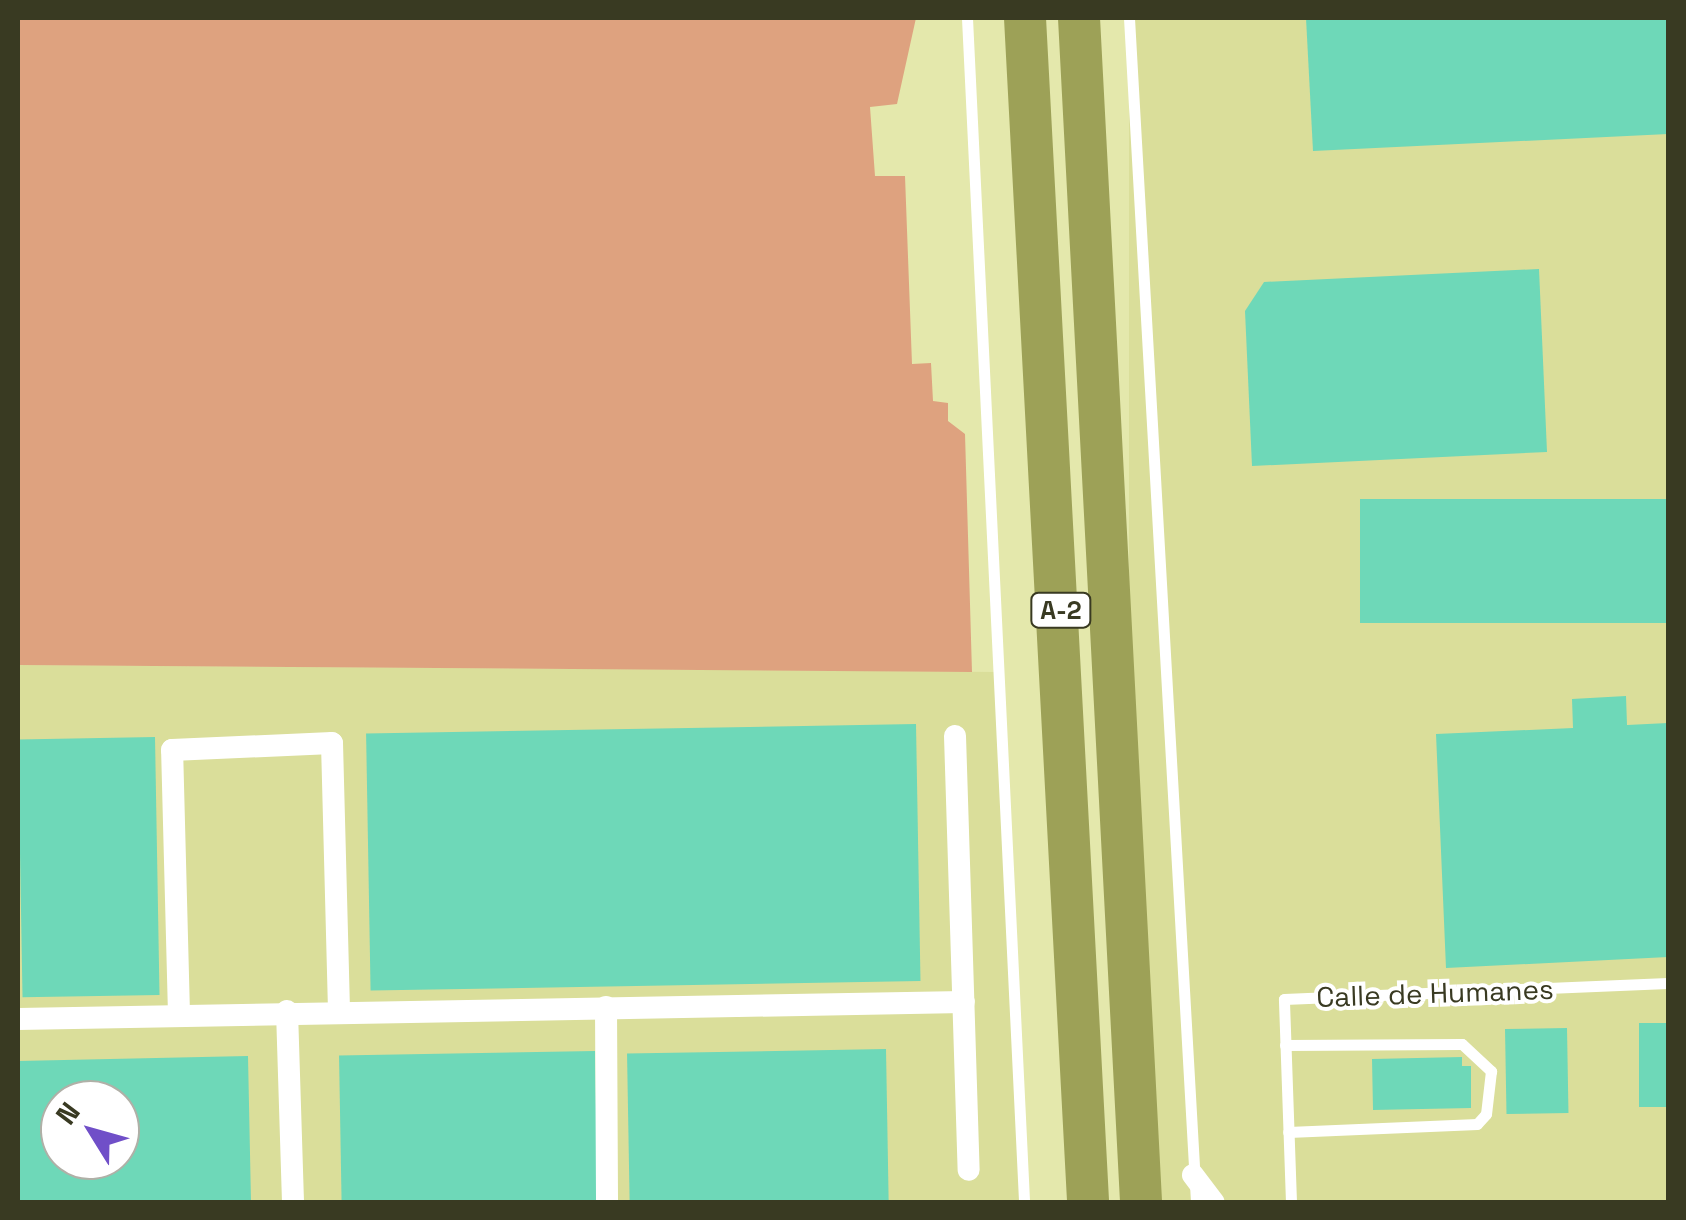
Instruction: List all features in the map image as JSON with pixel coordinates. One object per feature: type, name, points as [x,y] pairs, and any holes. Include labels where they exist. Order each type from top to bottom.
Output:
[{"type":"highway","name":"A-2","points":[[1025,18],[1088,1202]]},
{"type":"highway","name":"A-2","points":[[1079,18],[1141,1202]]},
{"type":"street","points":[[956,736],[969,1170]]},
{"type":"street","points":[[178,1014],[172,750],[332,743],[338,1010]]},
{"type":"street","points":[[18,1019],[338,1010],[964,1002]]},
{"type":"street","points":[[606,1007],[607,1202]]},
{"type":"street","points":[[287,1011],[293,1202]]},
{"type":"street","points":[[1193,1174],[1213,1202]]},
{"type":"lane","points":[[967,18],[1024,1202]]},
{"type":"lane","points":[[1129,18],[1196,1202]]},
{"type":"lane","name":"Calle de Humanes","points":[[1291,1202],[1284,999],[1668,983]]},
{"type":"lane","points":[[1285,1045],[1462,1044],[1491,1070],[1486,1114],[1477,1124],[1288,1132]]},
{"type":"shaded area","points":[[18,18],[916,18],[897,104],[870,107],[875,176],[905,176],[912,364],[931,363],[933,401],[948,403],[948,421],[965,434],[972,672],[18,665]]},
{"type":"shaded area","points":[[1129,18],[1668,18],[1668,1202],[1129,1202]]},
{"type":"shaded area","points":[[18,665],[997,672],[1024,1202],[18,1202]]},
{"type":"building","points":[[1306,18],[1668,18],[1668,134],[1313,151]]},
{"type":"building","points":[[1539,269],[1547,452],[1252,466],[1245,311],[1264,282]]},
{"type":"building","points":[[1360,499],[1668,499],[1668,623],[1360,623]]},
{"type":"building","points":[[1626,696],[1627,725],[1668,723],[1668,957],[1446,968],[1436,734],[1573,728],[1572,699]]},
{"type":"building","points":[[916,724],[920,981],[371,991],[366,734]]},
{"type":"building","points":[[155,737],[160,995],[23,997],[18,739]]},
{"type":"building","points":[[1639,1023],[1668,1023],[1668,1107],[1639,1107]]},
{"type":"building","points":[[1567,1028],[1568,1113],[1506,1114],[1505,1029]]},
{"type":"building","points":[[886,1049],[889,1202],[630,1202],[627,1054]]},
{"type":"building","points":[[595,1051],[598,1202],[342,1202],[339,1055]]},
{"type":"building","points":[[248,1056],[251,1202],[18,1202],[18,1061]]},
{"type":"building","points":[[1462,1057],[1462,1066],[1471,1066],[1471,1108],[1373,1110],[1372,1059]]}]
